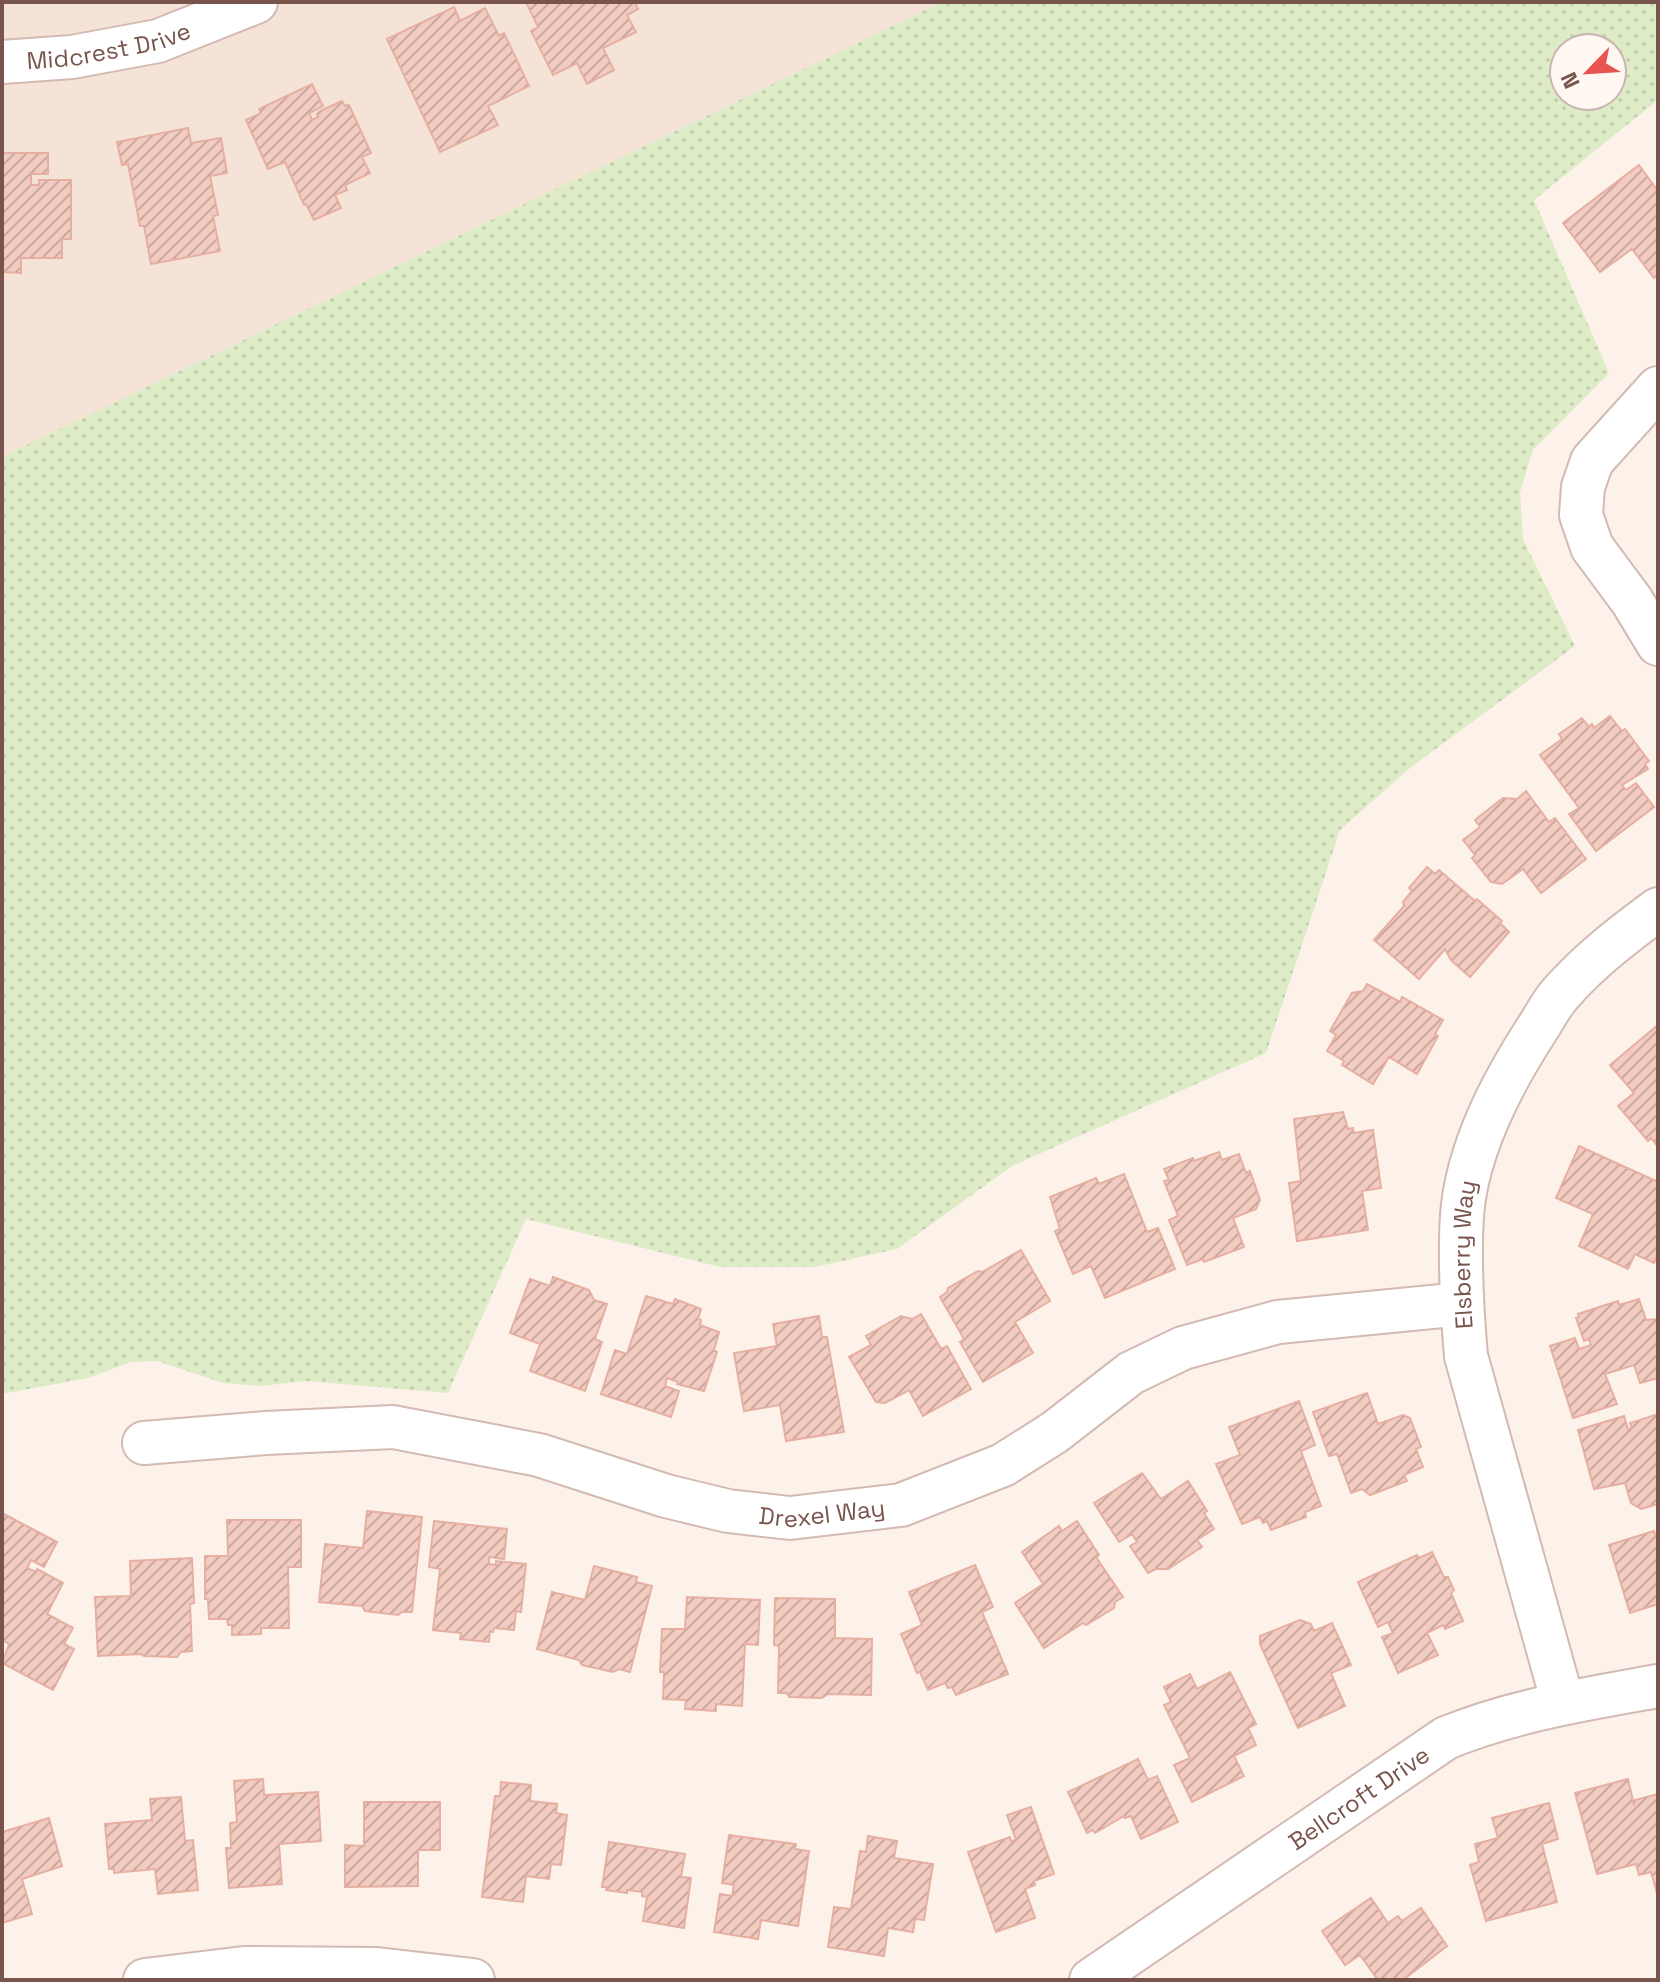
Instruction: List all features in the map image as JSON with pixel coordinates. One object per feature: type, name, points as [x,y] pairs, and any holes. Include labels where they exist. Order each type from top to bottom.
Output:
[{"type":"street","name":"Midcrest Drive","points":[[2,62],[72,57],[158,41],[256,2]]},
{"type":"street","points":[[1658,388],[1592,461],[1583,487],[1581,515],[1592,547],[1632,601],[1658,644]]},
{"type":"street","name":"Elsberry Way","points":[[1563,1703],[1466,1356],[1462,1304],[1462,1213],[1472,1166],[1487,1120],[1520,1055],[1559,995],[1608,947],[1658,909]]},
{"type":"street","name":"Drexel Way","points":[[144,1443],[393,1427],[539,1455],[666,1496],[728,1511],[790,1518],[901,1505],[1003,1465],[1055,1432],[1131,1373],[1183,1348],[1278,1322],[1462,1304]]},
{"type":"street","name":"Bellcroft Drive","points":[[1091,1980],[1446,1738],[1491,1720],[1658,1686]]},
{"type":"street","points":[[145,1980],[244,1968],[377,1969],[473,1980]]},
{"type":"shaded area","points":[[2,2],[942,2],[2,457]]},
{"type":"green space","points":[[942,2],[1658,2],[1658,100],[1534,200],[1609,373],[1533,450],[1520,492],[1523,539],[1575,646],[1410,768],[1340,830],[1266,1053],[1012,1166],[897,1249],[815,1267],[720,1267],[526,1219],[448,1393],[306,1381],[261,1386],[223,1383],[157,1361],[131,1362],[88,1378],[2,1394],[2,457]]},
{"type":"building","points":[[526,2],[635,2],[638,9],[627,15],[636,32],[603,48],[614,70],[587,84],[577,63],[553,75],[531,31],[538,27]]},
{"type":"building","points":[[454,7],[460,21],[485,8],[499,36],[504,33],[529,86],[488,106],[498,125],[440,152],[387,39]]},
{"type":"building","points":[[312,84],[323,106],[309,113],[312,120],[318,117],[320,111],[342,101],[345,106],[349,105],[371,153],[362,157],[370,173],[345,185],[347,190],[335,195],[341,208],[314,220],[285,162],[268,169],[246,120],[261,113],[259,109]]},
{"type":"building","points":[[188,128],[191,143],[221,138],[227,173],[210,176],[218,215],[213,216],[220,251],[151,264],[128,164],[122,165],[117,142]]},
{"type":"building","points":[[2,153],[48,153],[48,174],[31,174],[31,185],[39,185],[39,180],[71,180],[71,239],[62,239],[62,258],[21,258],[21,273],[2,272]]},
{"type":"building","points":[[1639,165],[1658,191],[1658,275],[1654,278],[1632,249],[1600,272],[1563,223]]},
{"type":"building","points":[[1610,716],[1622,731],[1625,729],[1649,761],[1645,764],[1648,769],[1622,785],[1626,790],[1636,783],[1654,807],[1596,851],[1569,814],[1579,808],[1540,755],[1562,739],[1559,734],[1582,718],[1589,727],[1592,724],[1594,728]]},
{"type":"building","points":[[1526,791],[1549,822],[1555,818],[1586,859],[1541,893],[1523,869],[1502,884],[1491,882],[1472,858],[1475,855],[1463,840],[1480,827],[1475,820],[1503,798],[1517,799]]},
{"type":"building","points":[[1427,867],[1435,874],[1439,870],[1475,901],[1477,899],[1502,921],[1500,923],[1509,932],[1470,977],[1451,960],[1445,949],[1419,979],[1374,940],[1404,906],[1403,902],[1412,891],[1409,888]]},
{"type":"building","points":[[1367,984],[1400,1002],[1402,997],[1443,1020],[1435,1034],[1438,1036],[1417,1074],[1389,1057],[1373,1084],[1342,1065],[1344,1061],[1327,1051],[1336,1035],[1330,1031],[1352,993],[1363,991]]},
{"type":"building","points":[[1658,1025],[1658,1147],[1651,1138],[1648,1141],[1618,1106],[1634,1093],[1610,1065]]},
{"type":"building","points":[[1343,1112],[1348,1129],[1353,1128],[1354,1133],[1373,1130],[1381,1188],[1362,1191],[1368,1230],[1297,1241],[1289,1183],[1301,1181],[1294,1119]]},
{"type":"building","points":[[1579,1146],[1658,1182],[1658,1254],[1654,1263],[1635,1254],[1628,1269],[1579,1246],[1593,1214],[1556,1198]]},
{"type":"building","points":[[1219,1152],[1222,1160],[1239,1154],[1246,1173],[1250,1171],[1260,1200],[1256,1209],[1233,1218],[1244,1247],[1187,1265],[1169,1220],[1178,1216],[1164,1181],[1169,1180],[1164,1169]]},
{"type":"building","points":[[1124,1174],[1147,1232],[1158,1228],[1175,1269],[1105,1298],[1091,1266],[1073,1274],[1055,1231],[1060,1229],[1050,1197],[1096,1178],[1099,1184]]},
{"type":"building","points":[[1021,1250],[1050,1301],[1015,1322],[1033,1353],[983,1382],[960,1342],[964,1339],[940,1297],[948,1288]]},
{"type":"building","points":[[553,1277],[589,1290],[594,1300],[607,1304],[595,1339],[602,1342],[585,1391],[530,1371],[540,1344],[510,1333],[530,1279],[550,1286]]},
{"type":"building","points":[[646,1296],[673,1304],[675,1299],[701,1309],[700,1325],[719,1332],[714,1350],[717,1352],[704,1391],[667,1378],[665,1386],[679,1391],[671,1417],[601,1394],[615,1350],[627,1354]]},
{"type":"building","points":[[1639,1299],[1646,1320],[1658,1319],[1658,1378],[1640,1383],[1634,1365],[1605,1374],[1617,1404],[1573,1418],[1550,1346],[1575,1338],[1579,1349],[1591,1345],[1589,1339],[1584,1341],[1576,1318],[1578,1314],[1618,1301],[1619,1305]]},
{"type":"building","points":[[921,1314],[941,1349],[947,1346],[971,1389],[923,1416],[909,1390],[885,1403],[876,1402],[849,1357],[871,1345],[866,1336],[901,1316],[912,1319]]},
{"type":"building","points":[[819,1316],[822,1337],[827,1337],[844,1432],[786,1441],[780,1405],[744,1411],[734,1353],[777,1346],[773,1324]]},
{"type":"building","points":[[1367,1393],[1378,1424],[1403,1415],[1410,1418],[1421,1447],[1416,1449],[1423,1467],[1404,1475],[1407,1481],[1370,1495],[1362,1489],[1351,1493],[1337,1454],[1329,1456],[1313,1412]]},
{"type":"building","points":[[1299,1401],[1315,1445],[1301,1451],[1321,1506],[1305,1512],[1306,1517],[1271,1530],[1267,1521],[1263,1523],[1260,1517],[1242,1524],[1216,1464],[1240,1455],[1229,1427]]},
{"type":"building","points":[[1658,1414],[1658,1504],[1641,1509],[1631,1503],[1625,1483],[1594,1489],[1578,1430],[1624,1416],[1628,1429],[1632,1428],[1630,1423]]},
{"type":"building","points":[[1142,1473],[1161,1499],[1188,1481],[1207,1511],[1204,1513],[1214,1529],[1197,1540],[1202,1547],[1168,1569],[1148,1573],[1130,1546],[1137,1542],[1132,1534],[1119,1542],[1094,1503]]},
{"type":"building","points":[[367,1511],[422,1517],[412,1612],[398,1615],[365,1611],[362,1606],[319,1602],[325,1544],[363,1548]]},
{"type":"building","points":[[2,1513],[57,1542],[44,1567],[31,1560],[27,1568],[36,1572],[37,1569],[63,1583],[47,1614],[73,1628],[64,1644],[74,1649],[53,1690],[2,1663],[9,1644],[2,1640]]},
{"type":"building","points":[[227,1520],[301,1520],[301,1567],[288,1567],[289,1628],[261,1628],[261,1634],[232,1635],[232,1625],[228,1625],[227,1619],[209,1619],[208,1599],[205,1599],[205,1556],[228,1556]]},
{"type":"building","points":[[434,1521],[507,1529],[504,1559],[489,1557],[489,1564],[496,1565],[496,1561],[526,1564],[521,1612],[516,1611],[514,1630],[494,1628],[493,1632],[490,1631],[489,1642],[460,1639],[461,1633],[433,1630],[440,1569],[429,1567]]},
{"type":"building","points":[[1077,1521],[1123,1597],[1115,1602],[1114,1608],[1044,1648],[1015,1603],[1043,1584],[1022,1552],[1059,1526],[1062,1531]]},
{"type":"building","points":[[1654,1531],[1658,1543],[1658,1604],[1630,1613],[1609,1545]]},
{"type":"building","points":[[1432,1552],[1454,1590],[1451,1593],[1463,1621],[1445,1629],[1443,1625],[1427,1633],[1438,1655],[1398,1673],[1382,1637],[1393,1633],[1388,1622],[1378,1627],[1358,1582],[1417,1555],[1419,1558]]},
{"type":"building","points":[[192,1558],[192,1651],[181,1652],[177,1657],[141,1654],[98,1656],[95,1597],[131,1596],[130,1561]]},
{"type":"building","points":[[975,1565],[993,1607],[982,1612],[1008,1674],[956,1695],[952,1687],[948,1688],[945,1683],[928,1690],[920,1672],[917,1673],[901,1634],[922,1625],[909,1592]]},
{"type":"building","points":[[594,1566],[637,1577],[636,1582],[652,1586],[630,1672],[619,1669],[613,1672],[582,1665],[579,1660],[537,1649],[552,1592],[585,1600]]},
{"type":"building","points":[[687,1597],[760,1600],[758,1645],[745,1644],[742,1706],[716,1704],[716,1711],[685,1709],[686,1700],[663,1699],[664,1672],[660,1672],[662,1629],[685,1629]]},
{"type":"building","points":[[775,1598],[835,1599],[835,1638],[872,1639],[871,1695],[828,1694],[822,1698],[789,1697],[787,1693],[778,1693],[779,1646],[774,1645]]},
{"type":"building","points":[[1300,1620],[1311,1624],[1314,1631],[1332,1623],[1351,1665],[1331,1673],[1345,1706],[1298,1728],[1260,1644],[1260,1636]]},
{"type":"building","points":[[1230,1672],[1256,1724],[1248,1728],[1256,1745],[1234,1756],[1244,1776],[1192,1802],[1174,1765],[1190,1758],[1164,1705],[1171,1702],[1164,1687],[1190,1674],[1197,1689]]},
{"type":"building","points":[[1138,1759],[1148,1780],[1157,1776],[1178,1822],[1141,1839],[1131,1816],[1124,1816],[1095,1833],[1093,1830],[1087,1833],[1068,1792]]},
{"type":"building","points":[[263,1779],[264,1795],[318,1792],[321,1841],[279,1844],[282,1884],[229,1888],[226,1848],[231,1848],[230,1823],[237,1822],[234,1781]]},
{"type":"building","points":[[1628,1779],[1634,1805],[1635,1800],[1658,1794],[1658,1897],[1651,1872],[1639,1875],[1636,1864],[1597,1874],[1575,1793]]},
{"type":"building","points":[[501,1782],[531,1785],[530,1801],[557,1804],[556,1813],[567,1815],[561,1865],[551,1864],[549,1879],[526,1876],[523,1902],[482,1897],[495,1796],[500,1796]]},
{"type":"building","points":[[181,1797],[185,1841],[193,1840],[198,1890],[158,1894],[155,1869],[114,1873],[114,1869],[109,1869],[105,1824],[152,1820],[150,1799]]},
{"type":"building","points":[[364,1802],[440,1802],[440,1850],[418,1850],[418,1886],[345,1887],[345,1845],[364,1846]]},
{"type":"building","points":[[1549,1803],[1558,1839],[1542,1844],[1557,1902],[1486,1921],[1470,1865],[1479,1862],[1475,1844],[1498,1838],[1492,1818]]},
{"type":"building","points":[[1031,1807],[1054,1874],[1034,1881],[1035,1885],[1025,1889],[1035,1918],[996,1932],[968,1852],[1010,1837],[1011,1841],[1016,1840],[1007,1815]]},
{"type":"building","points":[[49,1818],[62,1866],[22,1879],[32,1914],[2,1923],[2,1832]]},
{"type":"building","points":[[729,1835],[796,1844],[795,1849],[809,1851],[798,1926],[761,1920],[758,1939],[714,1932],[720,1894],[732,1896],[734,1885],[722,1883]]},
{"type":"building","points":[[868,1836],[897,1841],[894,1858],[933,1864],[924,1920],[915,1919],[913,1932],[888,1928],[884,1956],[828,1947],[834,1907],[851,1909],[860,1851],[866,1852]]},
{"type":"building","points":[[609,1842],[685,1854],[681,1877],[691,1878],[684,1928],[643,1921],[647,1897],[642,1896],[642,1892],[627,1890],[627,1893],[602,1887]]},
{"type":"building","points":[[1371,1898],[1388,1923],[1398,1916],[1402,1921],[1421,1908],[1447,1946],[1403,1980],[1378,1980],[1360,1955],[1345,1965],[1322,1931]]}]
